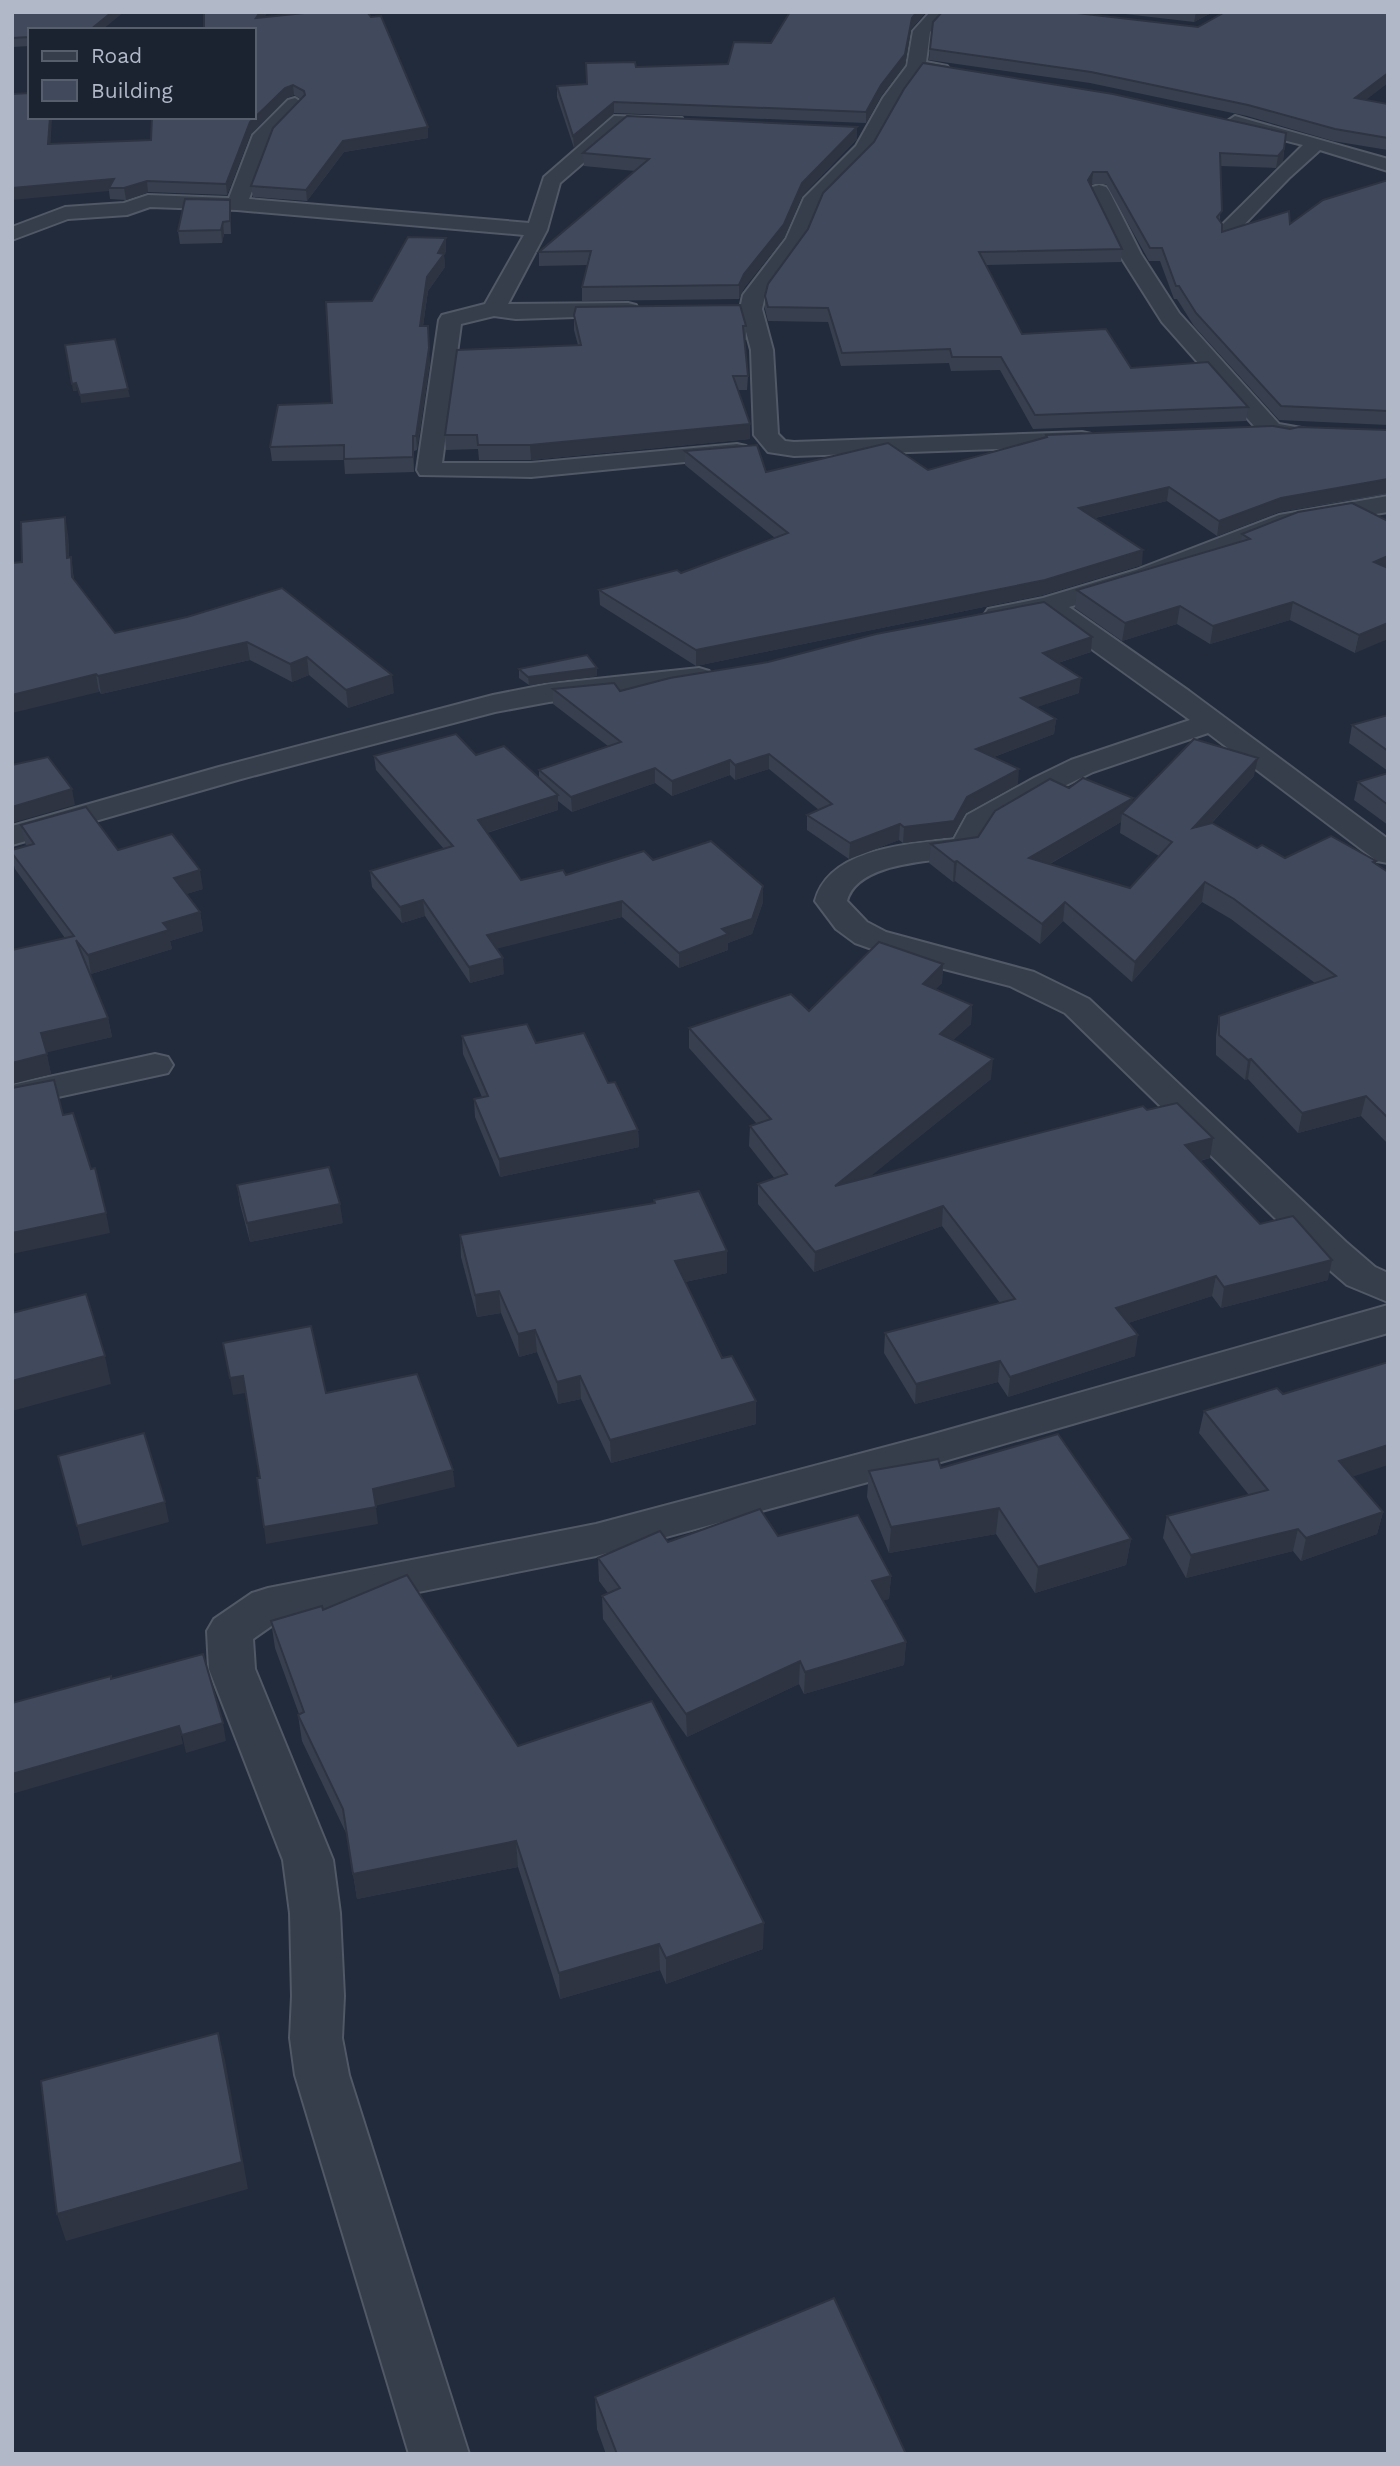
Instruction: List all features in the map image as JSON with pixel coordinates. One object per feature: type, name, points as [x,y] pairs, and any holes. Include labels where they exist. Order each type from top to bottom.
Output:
[{"type":"street","points":[[777,447],[766,435],[762,350],[751,309],[754,295],[796,240],[811,202],[856,159],[892,98],[916,66],[922,31],[940,12]]},
{"type":"street","points":[[916,66],[956,72]]},
{"type":"street","points":[[237,204],[263,135],[295,104]]},
{"type":"street","points":[[1217,119],[1317,143],[1388,165]]},
{"type":"street","points":[[494,309],[537,230],[551,181],[621,120],[700,124]]},
{"type":"street","points":[[846,131],[873,132]]},
{"type":"street","points":[[1228,230],[1282,174],[1317,143]]},
{"type":"street","points":[[1099,191],[1135,264],[1170,317],[1271,430]]},
{"type":"street","points":[[12,234],[65,214],[127,209],[148,201],[237,204],[537,230]]},
{"type":"street","points":[[643,309],[516,312],[494,309],[450,320],[429,470],[531,470],[777,447],[794,449],[1098,439]]},
{"type":"street","points":[[724,309],[751,309]]},
{"type":"street","points":[[1245,432],[1271,430],[1335,437]]},
{"type":"street","points":[[974,619],[1048,605],[1146,576],[1288,520],[1388,504]]},
{"type":"street","points":[[1048,605],[1212,722],[1388,854]]},
{"type":"street","points":[[12,836],[493,704],[549,694],[726,672]]},
{"type":"street","points":[[1212,722],[1082,766],[1045,784],[978,822],[965,847],[904,853],[858,871],[836,886],[831,901],[858,931],[882,943],[1021,978],[1045,986],[1077,1006],[1332,1251],[1361,1276],[1388,1289]]},
{"type":"street","points":[[12,1096],[155,1065]]},
{"type":"street","points":[[439,2454],[322,2075],[316,2038],[318,1996],[315,1913],[308,1860],[232,1669],[230,1631],[268,1605],[596,1540],[927,1451],[1388,1319]]},
{"type":"building","points":[[12,12],[112,12],[92,28],[28,28],[28,37],[12,38]]},
{"type":"building","points":[[204,12],[260,12],[256,18],[314,12],[367,12],[371,17],[381,16],[428,127],[343,141],[306,190],[251,186],[273,128],[305,95],[304,91],[293,85],[285,88],[256,116],[256,28],[204,28]]},
{"type":"building","points":[[790,12],[917,12],[912,18],[905,54],[881,85],[866,112],[614,102],[573,136],[557,86],[587,84],[586,63],[635,62],[636,67],[728,64],[734,42],[771,43]]},
{"type":"building","points":[[942,12],[1068,12],[1198,27],[1225,12],[1388,12],[1388,73],[1355,98],[1388,104],[1388,138],[1335,129],[1248,105],[1091,72],[930,49],[933,22]]},
{"type":"building","points":[[923,63],[1113,94],[1286,133],[1284,149],[1278,156],[1220,153],[1222,211],[1217,217],[1222,224],[1222,232],[1289,211],[1290,224],[1323,200],[1388,180],[1388,411],[1281,406],[1196,313],[1179,286],[1176,286],[1162,248],[1150,248],[1107,172],[1093,172],[1088,180],[1122,249],[979,252],[1022,334],[1106,329],[1131,368],[1208,362],[1248,407],[1035,415],[1001,357],[952,357],[950,349],[842,353],[828,308],[768,307],[765,296],[768,284],[808,229],[823,193],[874,142],[904,89]]},
{"type":"building","points":[[28,93],[28,119],[50,119],[48,144],[151,140],[152,119],[253,119],[226,184],[147,181],[124,188],[109,188],[114,179],[12,188],[12,94]]},
{"type":"building","points":[[627,116],[857,127],[802,183],[784,224],[744,274],[739,285],[582,287],[591,251],[539,252],[649,159],[583,153]]},
{"type":"building","points":[[185,199],[230,200],[230,221],[223,222],[221,230],[178,231]]},
{"type":"building","points":[[408,237],[446,238],[438,253],[444,254],[427,277],[420,326],[428,326],[429,348],[416,436],[413,436],[413,457],[344,459],[344,445],[270,447],[278,405],[332,403],[326,302],[372,301]]},
{"type":"building","points":[[740,305],[746,326],[743,326],[748,376],[733,376],[750,424],[530,445],[478,445],[477,435],[445,435],[457,350],[581,345],[574,315],[576,307]]},
{"type":"building","points":[[115,339],[128,389],[80,395],[76,383],[72,384],[65,345]]},
{"type":"building","points":[[1273,426],[1290,429],[1388,430],[1388,479],[1281,498],[1219,521],[1169,487],[1079,508],[1143,550],[1045,580],[696,650],[599,590],[677,570],[681,573],[788,533],[685,451],[757,445],[766,472],[888,443],[928,470],[1047,437],[1046,435]]},
{"type":"building","points":[[1352,503],[1388,521],[1388,556],[1374,562],[1388,568],[1388,623],[1359,635],[1293,602],[1213,626],[1180,606],[1125,623],[1077,590],[1250,539],[1242,534],[1298,512]]},
{"type":"building","points":[[65,517],[67,558],[71,557],[72,577],[115,633],[187,617],[282,588],[392,675],[346,690],[307,657],[290,664],[247,642],[12,695],[12,563],[22,562],[21,522]]},
{"type":"building","points":[[1044,602],[1092,637],[1043,653],[1081,678],[1021,698],[1056,719],[976,749],[1019,769],[967,797],[954,821],[904,827],[900,824],[850,843],[807,815],[832,804],[769,754],[735,765],[730,760],[672,781],[655,768],[571,797],[539,770],[621,742],[553,689],[614,683],[620,691],[670,678],[768,662],[876,634]]},
{"type":"building","points":[[587,655],[597,668],[528,677],[519,669]]},
{"type":"building","points":[[1388,715],[1388,751],[1352,725]]},
{"type":"building","points":[[456,734],[476,755],[504,746],[558,795],[478,820],[521,880],[563,870],[566,875],[644,851],[653,860],[711,841],[763,886],[752,919],[722,929],[728,934],[679,953],[622,901],[487,935],[503,958],[469,967],[423,900],[400,907],[370,871],[453,846],[374,756]]},
{"type":"building","points":[[1194,739],[1258,758],[1193,828],[1212,823],[1257,848],[1262,845],[1285,858],[1331,836],[1376,861],[1373,862],[1388,872],[1388,1118],[1366,1096],[1302,1113],[1251,1059],[1248,1060],[1219,1035],[1219,1016],[1336,976],[1234,899],[1205,882],[1135,962],[1065,902],[1042,924],[931,844],[978,837],[995,811],[1050,779],[1069,788],[1083,778],[1133,798],[1029,858],[1130,888],[1172,842],[1122,813]]},
{"type":"building","points":[[48,757],[72,789],[12,807],[12,765]]},
{"type":"building","points":[[1388,773],[1388,805],[1358,782]]},
{"type":"building","points":[[86,807],[118,850],[172,834],[200,870],[174,878],[200,912],[163,923],[169,930],[88,955],[76,940],[108,1018],[41,1033],[47,1054],[12,1063],[12,950],[74,936],[12,850],[34,844],[21,825]]},
{"type":"building","points":[[879,942],[943,964],[923,984],[972,1005],[940,1034],[993,1059],[835,1186],[1143,1106],[1147,1110],[1177,1103],[1213,1138],[1185,1145],[1260,1224],[1293,1216],[1332,1260],[1224,1287],[1216,1276],[1116,1308],[1138,1335],[1010,1377],[1000,1361],[916,1384],[885,1333],[1015,1299],[943,1206],[815,1252],[758,1184],[787,1174],[750,1126],[771,1119],[689,1028],[791,994],[809,1011]]},
{"type":"building","points":[[527,1024],[536,1043],[584,1033],[608,1083],[615,1082],[638,1130],[499,1159],[474,1099],[488,1096],[462,1036]]},
{"type":"building","points":[[54,1080],[63,1115],[73,1113],[91,1169],[95,1168],[106,1213],[12,1233],[12,1088]]},
{"type":"building","points":[[329,1167],[340,1204],[247,1223],[237,1185]]},
{"type":"building","points":[[699,1191],[727,1251],[675,1261],[722,1358],[732,1356],[756,1401],[610,1440],[580,1376],[557,1382],[535,1330],[518,1334],[499,1291],[475,1295],[460,1235],[655,1203],[654,1200]]},
{"type":"building","points":[[86,1294],[105,1356],[12,1381],[12,1313]]},
{"type":"building","points":[[311,1326],[326,1393],[417,1374],[453,1470],[373,1489],[376,1507],[264,1527],[257,1478],[260,1478],[243,1376],[230,1378],[223,1343]]},
{"type":"building","points":[[1388,1362],[1388,1445],[1339,1461],[1383,1512],[1306,1538],[1298,1529],[1191,1555],[1167,1516],[1268,1490],[1204,1411],[1277,1388],[1283,1394]]},
{"type":"building","points":[[144,1433],[165,1502],[77,1526],[58,1456]]},
{"type":"building","points":[[1058,1434],[1131,1539],[1038,1567],[999,1508],[891,1527],[869,1471],[938,1459],[941,1468]]},
{"type":"building","points":[[760,1509],[778,1536],[858,1515],[891,1576],[872,1581],[906,1642],[805,1672],[800,1661],[686,1714],[602,1596],[620,1588],[598,1558],[660,1531],[668,1542]]},
{"type":"building","points":[[407,1575],[518,1746],[652,1701],[764,1923],[666,1958],[659,1944],[559,1973],[516,1841],[353,1874],[343,1809],[298,1715],[304,1712],[271,1621],[322,1606],[323,1610]]},
{"type":"building","points":[[203,1654],[223,1723],[182,1735],[179,1726],[12,1774],[12,1703]]},
{"type":"building","points":[[218,2033],[242,2162],[57,2214],[41,2081]]},
{"type":"building","points":[[834,2298],[906,2454],[617,2454],[595,2397]]}]
